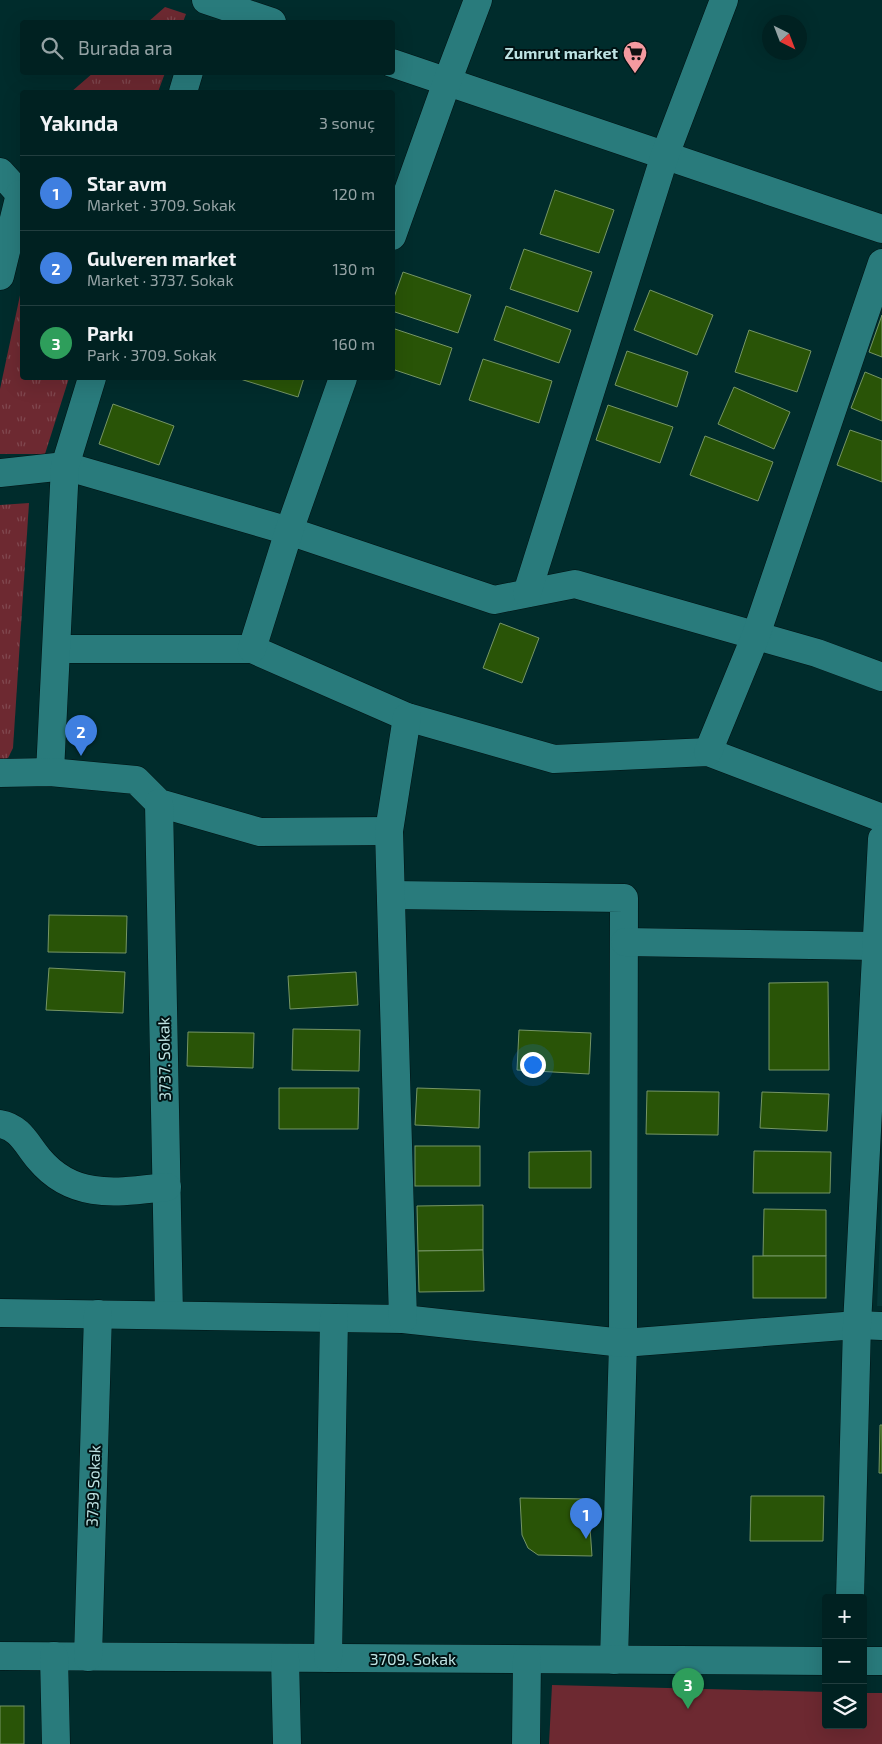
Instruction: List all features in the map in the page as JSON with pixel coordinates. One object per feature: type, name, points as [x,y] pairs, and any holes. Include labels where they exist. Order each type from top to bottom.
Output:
[{"type":"street","points":[[395,228],[478,0]]},
{"type":"street","points":[[527,593],[664,156],[724,0]]},
{"type":"street","points":[[210,6],[264,20]]},
{"type":"street","points":[[395,64],[882,229]]},
{"type":"street","points":[[184,90],[189,75]]},
{"type":"street","points":[[0,172],[20,193]]},
{"type":"street","points":[[0,276],[20,198]]},
{"type":"street","points":[[708,752],[756,635],[882,263]]},
{"type":"street","points":[[50,772],[65,466],[91,380]]},
{"type":"street","points":[[252,650],[289,531],[342,380]]},
{"type":"street","points":[[0,473],[65,466],[289,531],[494,600],[575,584],[817,653],[882,677]]},
{"type":"street","points":[[56,650],[252,650],[407,717],[554,759],[708,752],[882,818]]},
{"type":"street","points":[[403,1319],[389,832],[407,717]]},
{"type":"street","points":[[0,773],[50,772],[136,780],[159,803],[260,832],[389,832]]},
{"type":"street","name":"3737. Sokak","points":[[159,803],[170,1315]]},
{"type":"street","points":[[850,1594],[869,1325],[876,946],[882,839]]},
{"type":"street","points":[[391,895],[624,898],[623,1343],[614,1660]]},
{"type":"street","points":[[625,942],[876,946]]},
{"type":"street","points":[[0,1124],[13,1128],[19,1133],[40,1161],[54,1173],[68,1182],[83,1188],[98,1192],[115,1193],[167,1187]]},
{"type":"street","points":[[0,1313],[403,1319],[623,1343],[869,1325]]},
{"type":"street","name":"3739 Sokak","points":[[88,1657],[98,1314]]},
{"type":"street","points":[[328,1658],[334,1318]]},
{"type":"street","name":"3709. Sokak","points":[[0,1656],[822,1661]]},
{"type":"street","points":[[54,1656],[56,1744]]},
{"type":"street","points":[[285,1658],[287,1744]]},
{"type":"street","points":[[526,1744],[527,1660]]},
{"type":"street","points":[[867,1661],[882,1661]]},
{"type":"shaded area","points":[[882,1187],[882,1306],[877,1306]]},
{"type":"green space","points":[[165,7],[186,14],[184,20],[150,20]]},
{"type":"green space","points":[[91,75],[164,75],[159,90],[73,90]]},
{"type":"green space","points":[[20,295],[20,380],[68,380],[45,454],[0,454],[0,389]]},
{"type":"green space","points":[[29,503],[13,748],[8,758],[0,761],[0,505]]},
{"type":"green space","points":[[552,1685],[822,1692],[822,1729],[867,1729],[867,1693],[882,1693],[882,1744],[549,1744]]},
{"type":"building","points":[[555,190],[614,210],[599,253],[540,234]]},
{"type":"building","points":[[524,249],[592,272],[578,312],[510,289]]},
{"type":"building","points":[[403,272],[471,295],[458,333],[395,312],[395,295]]},
{"type":"building","points":[[650,290],[713,315],[697,355],[634,330]]},
{"type":"building","points":[[506,306],[571,330],[559,363],[494,340]]},
{"type":"building","points":[[882,315],[882,357],[869,352]]},
{"type":"building","points":[[395,329],[452,348],[440,385],[395,370]]},
{"type":"building","points":[[749,330],[811,351],[797,392],[735,372]]},
{"type":"building","points":[[627,351],[688,372],[677,407],[615,385]]},
{"type":"building","points":[[483,359],[552,381],[539,423],[469,400]]},
{"type":"building","points":[[865,372],[882,379],[882,421],[851,408]]},
{"type":"building","points":[[243,380],[303,380],[298,397]]},
{"type":"building","points":[[734,387],[790,412],[774,449],[718,424]]},
{"type":"building","points":[[113,404],[174,426],[159,465],[99,444]]},
{"type":"building","points":[[608,405],[673,427],[660,463],[596,440]]},
{"type":"building","points":[[850,430],[882,441],[882,482],[837,465]]},
{"type":"building","points":[[705,436],[773,462],[758,501],[690,475]]},
{"type":"building","points":[[500,623],[539,638],[522,683],[483,668]]},
{"type":"building","points":[[49,915],[127,916],[126,953],[48,952]]},
{"type":"building","points":[[49,968],[125,972],[123,1013],[46,1010]]},
{"type":"building","points":[[356,972],[358,1005],[290,1009],[288,976]]},
{"type":"building","points":[[828,982],[829,1070],[769,1070],[769,983]]},
{"type":"building","points":[[293,1029],[360,1030],[359,1071],[292,1070]]},
{"type":"building","points":[[519,1030],[591,1033],[589,1074],[517,1070]]},
{"type":"building","points":[[188,1032],[254,1033],[253,1068],[187,1066]]},
{"type":"building","points":[[279,1088],[359,1088],[358,1129],[279,1129]]},
{"type":"building","points":[[417,1088],[480,1090],[479,1128],[415,1125]]},
{"type":"building","points":[[647,1091],[719,1092],[718,1135],[646,1134]]},
{"type":"building","points":[[762,1092],[829,1094],[827,1131],[760,1128]]},
{"type":"building","points":[[415,1146],[480,1146],[480,1186],[415,1186]]},
{"type":"building","points":[[591,1151],[591,1188],[529,1188],[529,1152]]},
{"type":"building","points":[[754,1151],[831,1152],[830,1193],[753,1193]]},
{"type":"building","points":[[483,1205],[483,1250],[418,1251],[417,1206]]},
{"type":"building","points":[[764,1209],[826,1210],[826,1256],[763,1256]]},
{"type":"building","points":[[483,1250],[484,1291],[419,1292],[418,1251]]},
{"type":"building","points":[[753,1256],[826,1256],[826,1298],[753,1298]]},
{"type":"building","points":[[880,1425],[882,1425],[882,1473],[879,1473]]},
{"type":"building","points":[[751,1496],[824,1496],[823,1541],[750,1541]]},
{"type":"building","points":[[520,1498],[588,1499],[592,1556],[538,1555],[528,1548],[522,1535]]},
{"type":"building","points":[[0,1706],[24,1706],[24,1744],[0,1744]]},
{"type":"place","name":"Zumrut market","points":[[635,74]]},
{"type":"place","name":"Gulveren market","points":[[81,756]]},
{"type":"place","name":"Star avm","points":[[586,1539]]},
{"type":"place","name":"Parkı","points":[[688,1709]]}]
